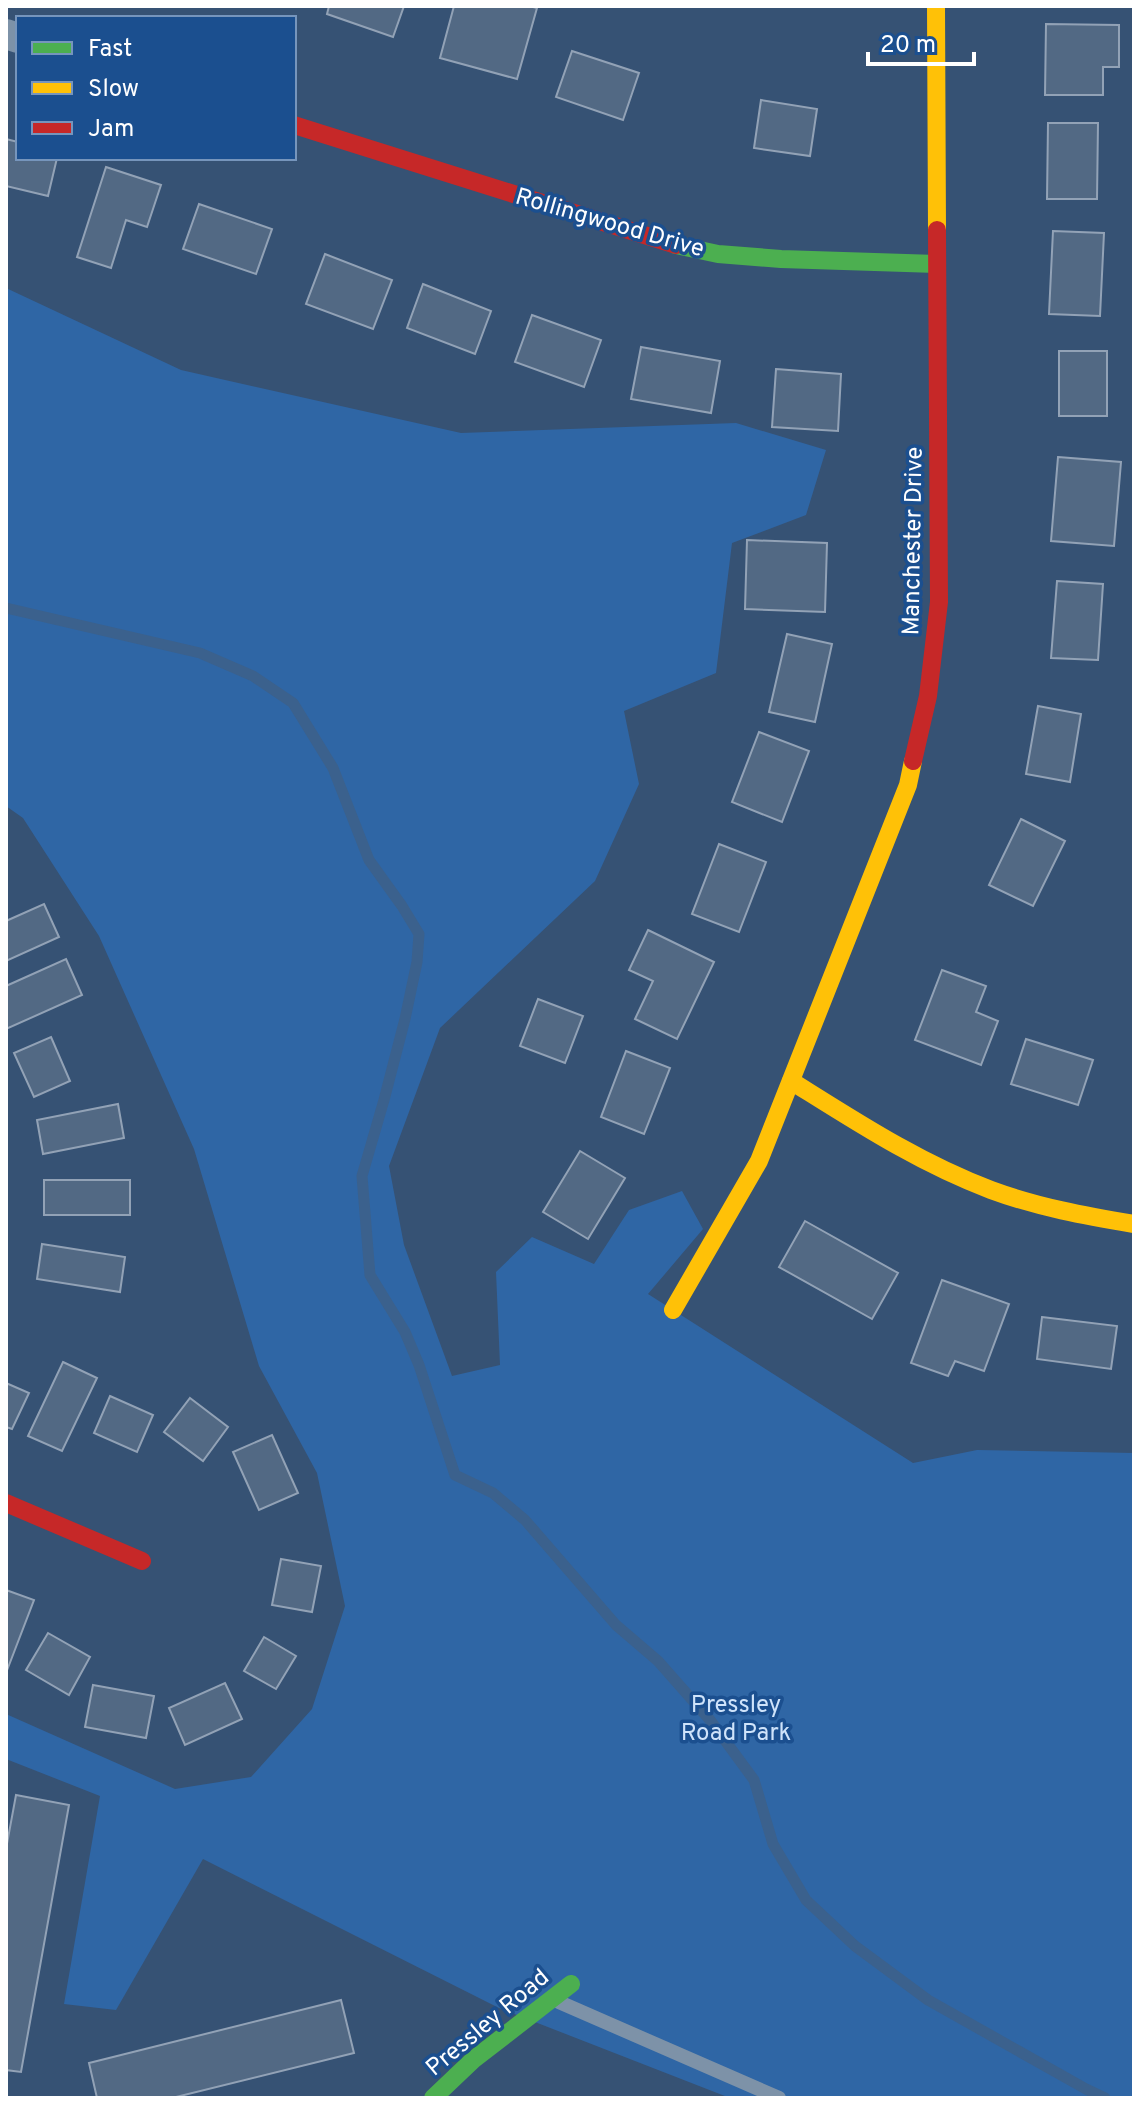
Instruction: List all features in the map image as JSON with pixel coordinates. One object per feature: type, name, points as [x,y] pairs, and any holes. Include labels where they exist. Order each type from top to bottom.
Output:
[{"type":"street","name":"Manchester Drive","points":[[673,1310],[759,1161],[908,785],[928,696],[939,602],[936,6]]},
{"type":"street","name":"Rollingwood Drive","points":[[296,126],[665,242],[718,254],[937,264]]},
{"type":"street","points":[[791,1081],[919,1157],[990,1190],[1065,1213],[1134,1224]]},
{"type":"street","points":[[6,1503],[142,1561]]},
{"type":"street","name":"Pressley Road","points":[[433,2098],[473,2060],[571,1984]]},
{"type":"lane","points":[[551,1998],[779,2098]]},
{"type":"green space","name":"Pressley Road Park","points":[[6,288],[181,370],[461,433],[736,423],[826,450],[806,515],[732,543],[716,673],[624,711],[639,784],[595,881],[440,1028],[389,1166],[404,1245],[452,1376],[500,1365],[496,1272],[532,1237],[594,1264],[629,1210],[682,1191],[703,1229],[648,1294],[913,1463],[977,1450],[1134,1453],[1134,2098],[730,2098],[499,2008],[203,1859],[116,2010],[64,2004],[100,1796],[6,1759],[6,1714],[175,1789],[251,1777],[312,1709],[345,1606],[317,1473],[259,1366],[194,1149],[99,936],[23,818],[6,806]]},
{"type":"building","points":[[329,6],[404,6],[393,37],[327,14]]},
{"type":"building","points":[[454,6],[537,8],[517,79],[440,58]]},
{"type":"building","points":[[1046,24],[1119,25],[1119,67],[1103,67],[1103,95],[1045,95]]},
{"type":"building","points":[[572,51],[639,73],[623,120],[556,97]]},
{"type":"building","points":[[761,100],[817,109],[810,156],[754,148]]},
{"type":"building","points":[[1048,123],[1098,123],[1097,199],[1047,199]]},
{"type":"building","points":[[6,139],[16,142],[16,160],[57,160],[48,196],[6,186]]},
{"type":"building","points":[[106,167],[161,185],[147,227],[126,220],[111,268],[77,257]]},
{"type":"building","points":[[199,204],[272,229],[256,274],[183,249]]},
{"type":"building","points":[[1053,231],[1104,233],[1100,316],[1049,314]]},
{"type":"building","points":[[325,254],[392,280],[373,329],[306,304]]},
{"type":"building","points":[[423,284],[491,311],[475,354],[407,328]]},
{"type":"building","points":[[532,315],[601,340],[584,387],[515,362]]},
{"type":"building","points":[[641,347],[720,361],[711,413],[631,399]]},
{"type":"building","points":[[1059,351],[1107,351],[1107,416],[1059,416]]},
{"type":"building","points":[[776,369],[841,374],[838,431],[772,427]]},
{"type":"building","points":[[1058,457],[1121,462],[1114,546],[1051,541]]},
{"type":"building","points":[[747,540],[827,543],[825,612],[745,609]]},
{"type":"building","points":[[1057,581],[1103,584],[1098,660],[1051,658]]},
{"type":"building","points":[[787,634],[832,644],[815,722],[769,712]]},
{"type":"building","points":[[1038,706],[1081,714],[1070,782],[1026,774]]},
{"type":"building","points":[[759,732],[809,751],[782,822],[732,802]]},
{"type":"building","points":[[1021,819],[1065,841],[1033,906],[989,885]]},
{"type":"building","points":[[719,844],[766,862],[739,932],[692,914]]},
{"type":"building","points":[[44,904],[59,937],[6,961],[6,921]]},
{"type":"building","points":[[648,930],[714,962],[677,1039],[635,1019],[653,981],[629,970]]},
{"type":"building","points":[[66,959],[82,995],[6,1029],[6,986]]},
{"type":"building","points":[[942,970],[986,986],[976,1012],[998,1021],[981,1065],[915,1040]]},
{"type":"building","points":[[538,999],[583,1016],[565,1063],[520,1046]]},
{"type":"building","points":[[51,1037],[70,1081],[34,1097],[14,1053]]},
{"type":"building","points":[[1026,1039],[1093,1060],[1078,1105],[1011,1084]]},
{"type":"building","points":[[626,1051],[670,1068],[644,1134],[601,1117]]},
{"type":"building","points":[[118,1104],[124,1138],[43,1154],[37,1120]]},
{"type":"building","points":[[580,1151],[625,1178],[588,1239],[543,1212]]},
{"type":"building","points":[[44,1180],[130,1180],[130,1215],[44,1215]]},
{"type":"building","points":[[805,1221],[898,1273],[872,1319],[779,1267]]},
{"type":"building","points":[[42,1244],[125,1257],[120,1292],[37,1279]]},
{"type":"building","points":[[942,1280],[1009,1304],[984,1371],[955,1361],[948,1376],[911,1363]]},
{"type":"building","points":[[1042,1317],[1117,1326],[1111,1369],[1037,1359]]},
{"type":"building","points":[[63,1362],[97,1378],[62,1451],[28,1436]]},
{"type":"building","points":[[6,1383],[29,1393],[12,1429],[6,1427]]},
{"type":"building","points":[[110,1396],[153,1415],[137,1452],[94,1433]]},
{"type":"building","points":[[190,1398],[228,1427],[203,1461],[164,1432]]},
{"type":"building","points":[[272,1435],[298,1493],[259,1510],[233,1452]]},
{"type":"building","points":[[281,1559],[321,1566],[312,1612],[272,1605]]},
{"type":"building","points":[[6,1590],[34,1600],[6,1673]]},
{"type":"building","points":[[48,1633],[90,1657],[69,1695],[26,1670]]},
{"type":"building","points":[[264,1637],[296,1656],[276,1689],[244,1671]]},
{"type":"building","points":[[225,1683],[242,1719],[185,1745],[169,1708]]},
{"type":"building","points":[[93,1685],[154,1696],[146,1738],[85,1727]]},
{"type":"building","points":[[16,1795],[69,1805],[21,2072],[6,2070],[6,1849]]},
{"type":"building","points":[[341,2000],[354,2053],[172,2098],[97,2098],[89,2063]]},
{"type":"waterway","points":[[6,608],[200,653],[253,676],[293,703],[333,768],[369,860],[419,934],[417,962],[405,1019],[362,1176],[370,1275],[405,1332],[455,1475],[493,1493],[525,1520],[616,1625],[658,1661],[710,1720],[754,1780],[773,1844],[806,1900],[855,1946],[928,2000],[1105,2098]]},
{"type":"traffic: fast","points":[[676,245],[718,254],[781,259],[937,264]]},
{"type":"traffic: fast","points":[[433,2098],[473,2060],[571,1984]]},
{"type":"traffic: slow","points":[[936,6],[937,230]]},
{"type":"traffic: slow","points":[[673,1310],[759,1161],[908,785],[913,761]]},
{"type":"traffic: slow","points":[[791,1081],[888,1140],[964,1179],[1044,1206],[1134,1224]]},
{"type":"traffic: jam","points":[[296,126],[676,245]]},
{"type":"traffic: jam","points":[[913,761],[928,696],[939,602],[937,230]]},
{"type":"traffic: jam","points":[[6,1503],[142,1561]]}]
